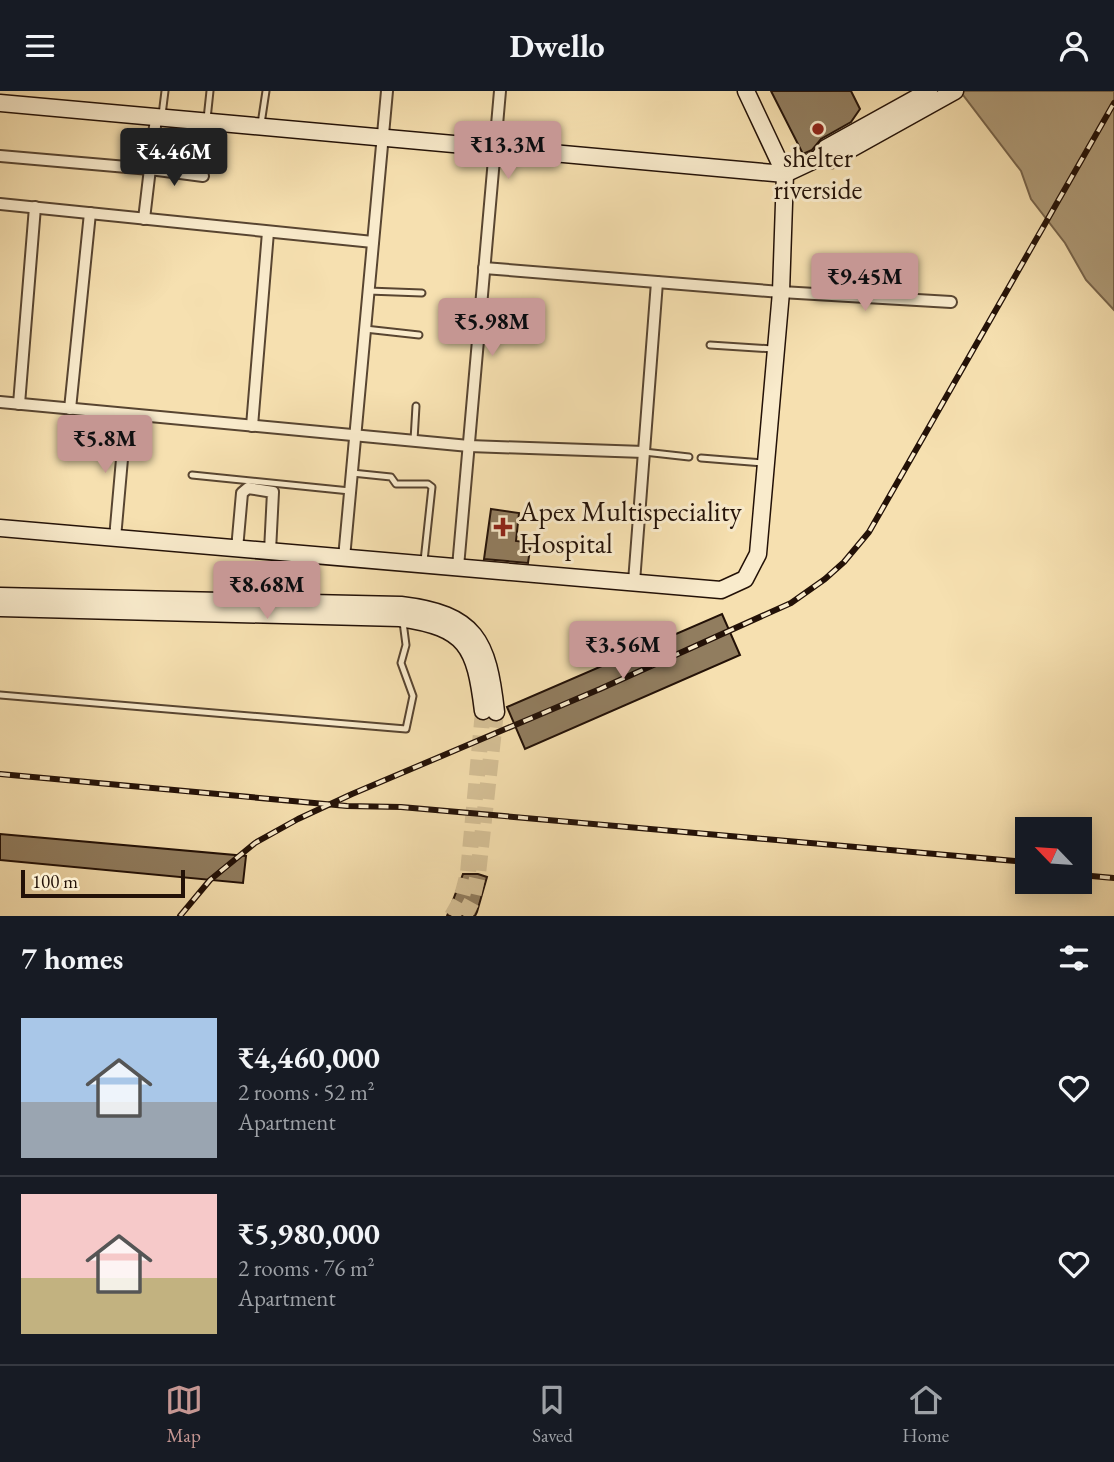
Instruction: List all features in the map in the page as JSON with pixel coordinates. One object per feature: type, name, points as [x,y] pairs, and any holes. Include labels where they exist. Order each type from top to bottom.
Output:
[{"type":"street","points":[[344,558],[387,91]]},
{"type":"street","points":[[457,567],[500,91]]},
{"type":"street","points":[[0,528],[721,590],[745,579],[758,554],[776,349],[785,174],[746,91]]},
{"type":"street","points":[[887,123],[929,91]]},
{"type":"street","points":[[0,103],[25,98],[158,118],[785,174],[819,158],[826,148],[955,91]]},
{"type":"street","points":[[144,219],[158,118]]},
{"type":"street","points":[[0,156],[203,176]]},
{"type":"street","points":[[0,204],[373,242]]},
{"type":"street","points":[[19,404],[35,208]]},
{"type":"street","points":[[70,409],[90,213]]},
{"type":"street","points":[[253,426],[268,232]]},
{"type":"street","points":[[484,268],[780,292],[951,302]]},
{"type":"street","points":[[634,582],[657,282]]},
{"type":"street","points":[[0,402],[469,446],[643,452]]},
{"type":"street","points":[[115,538],[126,414]]},
{"type":"street","points":[[237,548],[242,493],[248,488],[273,492],[270,551]]},
{"type":"street","points":[[0,596],[401,605],[432,609],[456,619],[479,641],[491,670],[489,711],[468,648],[449,631],[429,622],[403,619],[0,608]]},
{"type":"lane","points":[[158,118],[165,91]]},
{"type":"lane","points":[[207,122],[210,91]]},
{"type":"lane","points":[[260,127],[266,91]]},
{"type":"lane","points":[[369,291],[422,293]]},
{"type":"lane","points":[[365,329],[419,335]]},
{"type":"lane","points":[[710,345],[776,349]]},
{"type":"lane","points":[[414,440],[416,406]]},
{"type":"lane","points":[[643,452],[689,457]]},
{"type":"lane","points":[[701,458],[766,464]]},
{"type":"lane","points":[[352,473],[391,477],[396,484],[428,484],[432,487],[424,564]]},
{"type":"lane","points":[[192,475],[350,491]]},
{"type":"lane","points":[[0,695],[406,729],[413,697],[401,663],[406,645],[403,619]]},
{"type":"shaded area","points":[[960,91],[1114,91],[1114,310],[1086,280],[1065,243],[1031,199],[1021,171]]},
{"type":"building","name":"shelter riverside","points":[[771,91],[851,91],[860,109],[851,122],[821,139],[812,150],[803,154]]},
{"type":"building","name":"Apex Multispeciality Hospital","points":[[491,509],[519,513],[516,541],[531,543],[528,563],[484,559]]},
{"type":"building","points":[[722,614],[740,655],[525,749],[507,707]]},
{"type":"building","points":[[0,834],[246,856],[243,883],[0,860]]},
{"type":"building","points":[[463,874],[487,877],[477,912],[475,916],[447,916]]},
{"type":"tunnel","points":[[452,916],[461,900],[468,873],[483,711]]},
{"type":"tunnel","points":[[464,916],[472,901],[478,874],[496,712]]},
{"type":"railway","points":[[180,916],[210,880],[255,843],[298,819],[600,689],[791,603],[825,579],[844,562],[869,532],[1114,103]]},
{"type":"railway","points":[[0,774],[347,806],[401,807],[1015,861]]},
{"type":"railway","points":[[1092,876],[1114,878]]},
{"type":"place","name":"shelter riverside","points":[[818,129]]},
{"type":"place","name":"Apex Multispeciality Hospital","points":[[503,527]]}]
